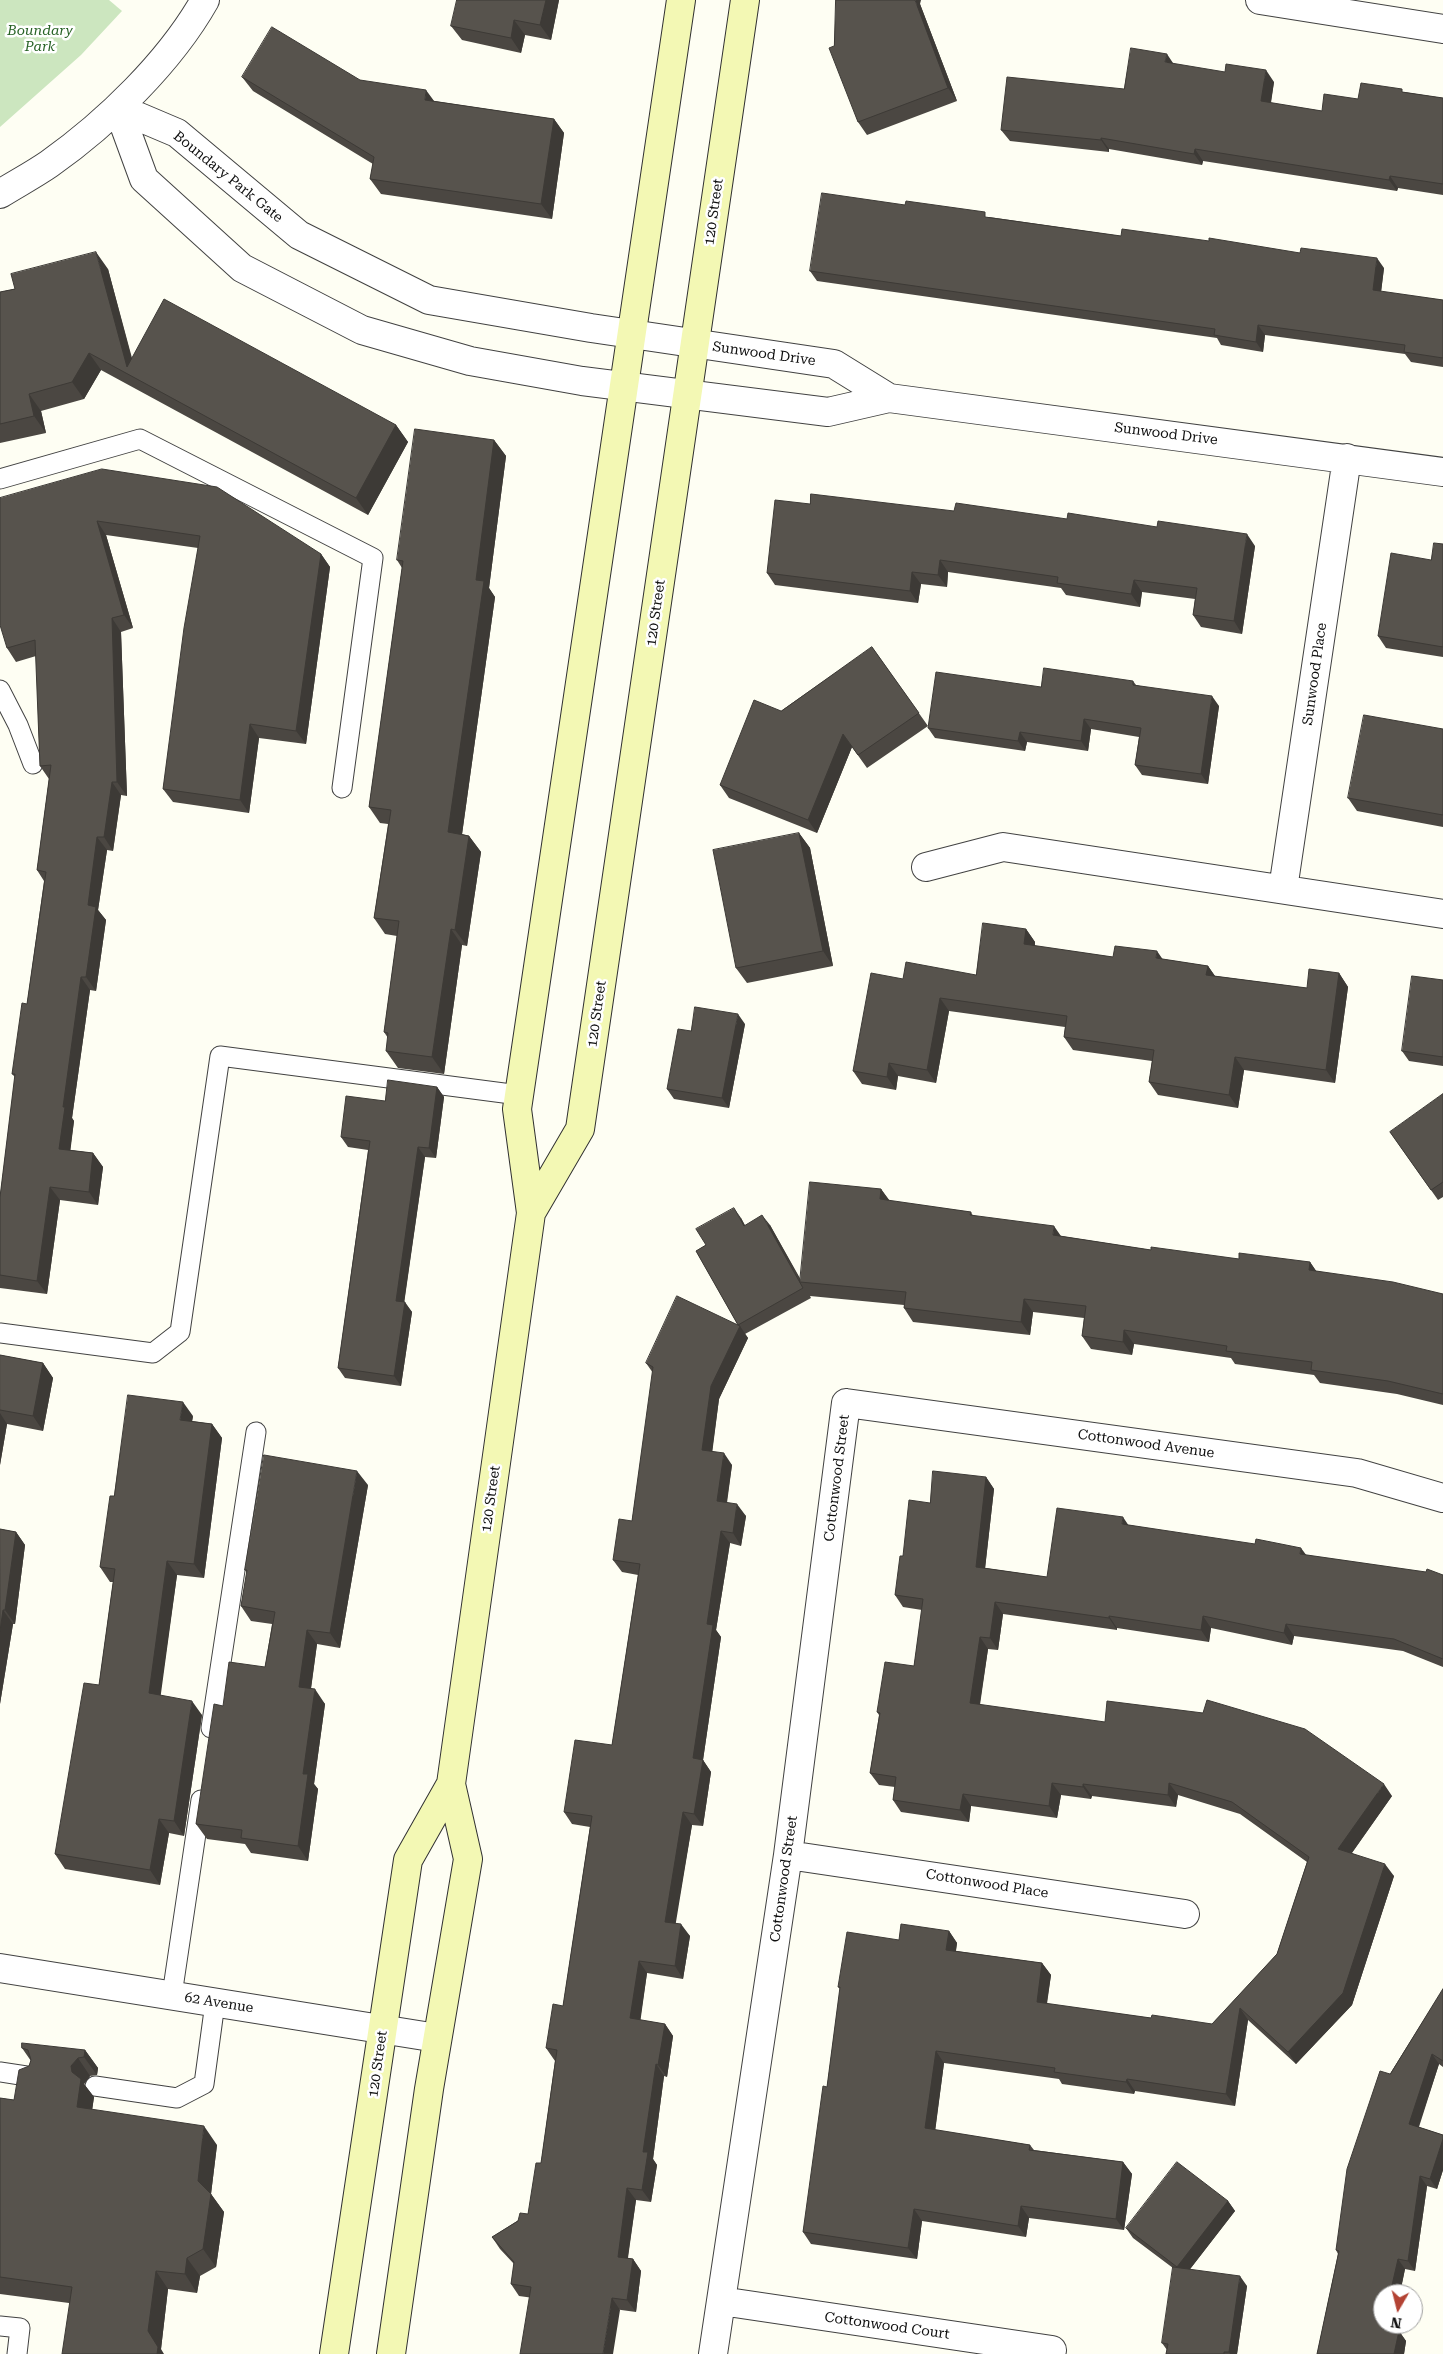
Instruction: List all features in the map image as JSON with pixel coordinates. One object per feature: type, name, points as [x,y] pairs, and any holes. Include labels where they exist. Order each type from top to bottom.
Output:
[{"type":"main road","name":"120 Street","points":[[334,2354],[408,1860],[450,1784],[531,1214],[517,1109],[681,0]]},
{"type":"main road","name":"120 Street","points":[[531,1214],[580,1129],[745,0]]},
{"type":"main road","name":"120 Street","points":[[392,2354],[437,2038],[468,1859],[450,1784]]},
{"type":"street","points":[[0,194],[49,164],[118,108],[190,28],[205,0]]},
{"type":"street","points":[[1260,0],[1443,30]]},
{"type":"street","points":[[118,108],[144,179],[242,268],[362,330],[470,360],[555,378],[624,386]]},
{"type":"street","name":"Boundary Park Gate","points":[[118,108],[177,133],[299,235],[429,300],[631,334]]},
{"type":"street","name":"Sunwood Drive","points":[[631,334],[834,364],[889,398]]},
{"type":"street","name":"Sunwood Drive","points":[[624,386],[828,412],[889,398],[1443,472]]},
{"type":"street","name":"Sunwood Place","points":[[1282,889],[1346,458]]},
{"type":"street","points":[[926,867],[1003,847],[1443,914]]},
{"type":"street","name":"Cottonwood Avenue","points":[[846,1403],[1357,1473],[1443,1498]]},
{"type":"street","name":"Cottonwood Street","points":[[713,2354],[788,1855],[846,1403]]},
{"type":"street","name":"Cottonwood Place","points":[[788,1855],[1186,1914]]},
{"type":"street","name":"62 Avenue","points":[[0,1968],[437,2038]]},
{"type":"street","name":"Cottonwood Court","points":[[721,2301],[1052,2350]]},
{"type":"lane","points":[[0,479],[140,439],[373,558],[342,788]]},
{"type":"lane","points":[[0,690],[18,725],[33,764]]},
{"type":"lane","points":[[0,1333],[153,1353],[180,1332],[220,1056],[519,1095]]},
{"type":"lane","points":[[208,1748],[256,1432]]},
{"type":"lane","points":[[172,1995],[204,1778]]},
{"type":"lane","points":[[95,2086],[177,2098],[204,2084],[215,2003]]},
{"type":"lane","points":[[0,2072],[33,2077]]},
{"type":"lane","points":[[0,2326],[20,2328],[17,2354]]},
{"type":"green space","name":"Boundary Park","points":[[0,0],[109,0],[122,11],[81,55],[0,127]]},
{"type":"building","points":[[457,0],[546,0],[540,25],[514,20],[511,38],[451,26]]},
{"type":"building","points":[[836,0],[915,0],[948,88],[858,122],[829,48],[834,46]]},
{"type":"building","points":[[272,27],[360,80],[426,90],[425,100],[554,119],[541,204],[370,179],[374,157],[242,77]]},
{"type":"building","points":[[1131,48],[1167,54],[1165,62],[1225,72],[1226,64],[1266,70],[1261,101],[1322,111],[1324,94],[1358,99],[1361,83],[1443,98],[1443,184],[1390,176],[1389,180],[1195,149],[1194,154],[1101,138],[1101,140],[1001,130],[1007,77],[1124,89]]},
{"type":"building","points":[[822,193],[905,205],[906,201],[985,212],[985,217],[1121,236],[1122,229],[1209,241],[1209,238],[1300,253],[1301,248],[1377,258],[1373,290],[1443,300],[1443,358],[1404,352],[1405,345],[1258,325],[1256,342],[1214,335],[1215,329],[810,271]]},
{"type":"building","points":[[96,252],[127,367],[164,299],[396,425],[356,498],[89,353],[72,382],[29,394],[34,416],[0,424],[0,292],[15,289],[11,274]]},
{"type":"building","points":[[415,429],[494,440],[476,580],[484,581],[448,832],[469,836],[455,930],[451,929],[432,1057],[386,1051],[388,1033],[384,1032],[399,921],[374,918],[391,810],[369,807],[403,561],[397,560]]},
{"type":"building","points":[[102,469],[217,487],[321,554],[296,731],[250,724],[240,800],[163,789],[184,628],[200,536],[97,521],[124,615],[112,618],[117,782],[112,782],[104,837],[97,837],[88,905],[96,907],[86,977],[81,977],[59,1149],[93,1153],[89,1192],[50,1187],[37,1281],[0,1275],[0,1197],[15,1074],[12,1074],[22,1003],[27,1004],[46,872],[37,870],[51,765],[40,766],[35,640],[7,648],[0,625],[0,498]]},
{"type":"building","points":[[811,494],[954,511],[956,503],[1067,519],[1068,513],[1157,527],[1158,521],[1247,534],[1234,621],[1193,615],[1197,588],[1134,580],[1131,594],[1057,583],[1058,577],[940,560],[938,575],[912,572],[910,591],[767,573],[775,500],[810,504]]},
{"type":"building","points":[[1434,543],[1443,544],[1443,647],[1378,636],[1391,553],[1431,560]]},
{"type":"building","points":[[872,647],[919,713],[858,755],[843,734],[808,820],[720,785],[754,700],[781,711]]},
{"type":"building","points":[[1044,668],[1133,681],[1133,685],[1212,696],[1201,774],[1135,765],[1141,728],[1084,719],[1081,741],[1020,732],[1018,741],[928,728],[936,672],[1041,687]]},
{"type":"building","points":[[1364,715],[1443,729],[1443,815],[1348,798]]},
{"type":"building","points":[[799,833],[823,951],[736,968],[713,850]]},
{"type":"building","points":[[983,923],[1026,929],[1024,944],[1113,957],[1115,946],[1157,951],[1156,958],[1208,966],[1206,975],[1307,988],[1309,969],[1339,973],[1326,1070],[1235,1057],[1229,1095],[1149,1082],[1154,1050],[1064,1037],[1067,1016],[940,998],[927,1070],[889,1063],[887,1077],[853,1071],[871,973],[903,979],[906,962],[976,975]]},
{"type":"building","points":[[1412,976],[1443,980],[1443,1057],[1402,1051]]},
{"type":"building","points":[[695,1007],[738,1014],[722,1098],[667,1089],[678,1029],[691,1031]]},
{"type":"building","points":[[388,1080],[437,1087],[429,1148],[418,1147],[396,1301],[405,1302],[394,1376],[338,1368],[370,1141],[341,1137],[346,1096],[385,1101]]},
{"type":"building","points":[[1443,1094],[1443,1182],[1431,1190],[1390,1132]]},
{"type":"building","points":[[810,1182],[881,1189],[880,1199],[971,1212],[970,1215],[1054,1226],[1053,1235],[1151,1250],[1151,1247],[1239,1259],[1239,1253],[1310,1262],[1309,1270],[1393,1282],[1443,1294],[1443,1394],[1388,1381],[1311,1370],[1312,1362],[1226,1351],[1227,1346],[1124,1330],[1123,1342],[1082,1336],[1086,1306],[1024,1299],[1021,1322],[904,1308],[906,1292],[800,1282]]},
{"type":"building","points":[[734,1208],[744,1226],[762,1215],[803,1288],[738,1325],[696,1251],[706,1245],[696,1229]]},
{"type":"building","points":[[677,1296],[740,1326],[711,1386],[702,1450],[724,1453],[717,1501],[737,1504],[733,1533],[721,1531],[707,1624],[713,1625],[693,1758],[703,1760],[694,1814],[683,1812],[665,1922],[681,1924],[675,1966],[639,1961],[630,2018],[665,2024],[658,2065],[656,2064],[643,2152],[648,2152],[642,2190],[627,2188],[618,2257],[633,2259],[627,2300],[612,2298],[603,2354],[520,2354],[531,2287],[511,2284],[514,2262],[492,2237],[518,2221],[520,2213],[528,2214],[536,2163],[541,2163],[557,2050],[546,2048],[553,2004],[563,2006],[592,1816],[564,1812],[575,1740],[612,1745],[640,1564],[613,1560],[619,1519],[632,1521],[653,1367],[646,1363]]},
{"type":"building","points":[[0,1355],[43,1363],[33,1416],[0,1410]]},
{"type":"building","points":[[128,1395],[183,1402],[180,1420],[212,1424],[194,1564],[167,1561],[149,1693],[192,1701],[174,1821],[159,1819],[150,1870],[55,1854],[84,1683],[99,1685],[115,1569],[100,1567],[110,1496],[114,1496]]},
{"type":"building","points":[[264,1455],[357,1471],[330,1633],[307,1630],[299,1687],[315,1689],[303,1774],[308,1774],[298,1846],[241,1838],[242,1830],[196,1824],[214,1704],[223,1706],[229,1662],[265,1667],[275,1612],[241,1606]]},
{"type":"building","points":[[933,1471],[986,1477],[976,1567],[1047,1577],[1057,1508],[1123,1517],[1122,1524],[1255,1544],[1256,1539],[1301,1548],[1300,1554],[1426,1572],[1427,1569],[1443,1575],[1443,1659],[1394,1639],[1286,1624],[1284,1633],[1203,1616],[1201,1630],[995,1602],[990,1638],[980,1637],[970,1703],[1105,1722],[1107,1701],[1203,1713],[1207,1700],[1305,1729],[1384,1784],[1338,1849],[1385,1864],[1343,1993],[1288,2052],[1240,2008],[1226,2094],[1127,2079],[1126,2082],[1054,2072],[1055,2068],[936,2051],[925,2128],[1030,2145],[1029,2150],[1123,2162],[1116,2219],[1021,2206],[1018,2226],[914,2209],[908,2248],[803,2232],[823,2086],[827,2087],[840,1987],[838,1987],[847,1932],[899,1940],[901,1924],[949,1931],[946,1950],[1042,1963],[1037,2002],[1151,2018],[1152,2015],[1212,2024],[1277,1954],[1309,1857],[1232,1802],[1169,1783],[1168,1795],[1083,1784],[1083,1787],[1052,1783],[1049,1806],[963,1794],[960,1810],[893,1800],[896,1777],[870,1773],[880,1713],[877,1712],[885,1662],[914,1666],[923,1599],[895,1595],[900,1556],[903,1556],[909,1500],[930,1503]]},
{"type":"building","points":[[0,1529],[16,1532],[5,1610],[3,1610],[0,1631]]},
{"type":"building","points":[[1443,1989],[1443,2061],[1432,2054],[1409,2124],[1443,2135],[1443,2139],[1430,2179],[1420,2176],[1408,2261],[1398,2259],[1392,2284],[1373,2284],[1373,2334],[1398,2334],[1394,2354],[1317,2354],[1339,2251],[1336,2250],[1347,2169],[1380,2071],[1390,2074]]},
{"type":"building","points":[[22,2043],[85,2050],[84,2057],[78,2058],[71,2066],[72,2072],[81,2079],[77,2107],[204,2126],[198,2181],[211,2194],[203,2249],[187,2258],[185,2274],[156,2271],[148,2331],[158,2347],[157,2354],[62,2354],[72,2287],[0,2277],[0,2098],[14,2100],[19,2070],[29,2066],[31,2060],[28,2050],[22,2048]]},
{"type":"building","points":[[1177,2162],[1228,2201],[1177,2267],[1126,2228]]},
{"type":"building","points":[[1173,2267],[1240,2276],[1229,2352],[1224,2352],[1224,2354],[1166,2354],[1168,2344],[1162,2343]]}]
